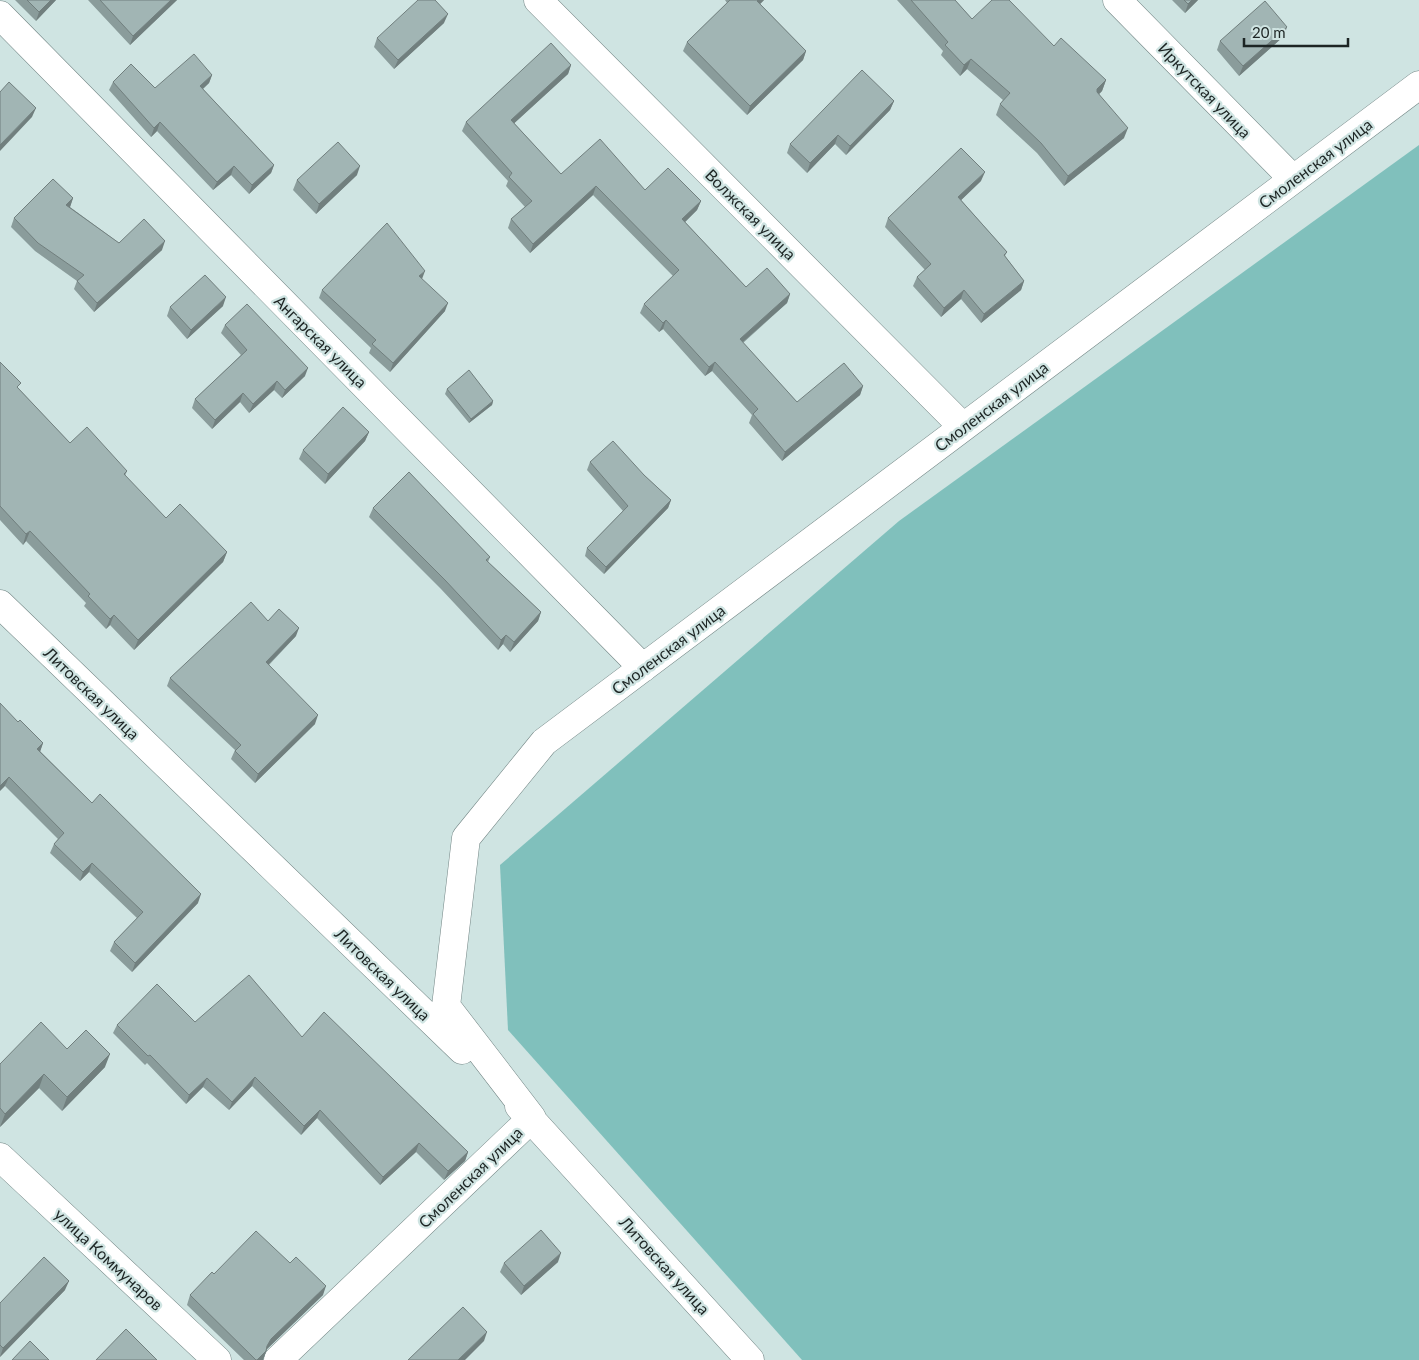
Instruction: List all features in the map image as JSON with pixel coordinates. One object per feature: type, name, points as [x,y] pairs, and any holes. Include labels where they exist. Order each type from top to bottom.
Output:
[{"type":"street","name":"Волжская улица","points":[[538,0],[963,427]]},
{"type":"street","name":"Иркутская улица","points":[[1117,0],[1293,180]]},
{"type":"street","name":"Ангарская улица","points":[[0,15],[643,668]]},
{"type":"street","name":"Смоленская улица","points":[[278,1360],[532,1118],[446,1006],[466,838],[544,742],[1419,85]]},
{"type":"street","name":"Литовская улица","points":[[0,604],[532,1118],[750,1360]]},
{"type":"street","name":"улица Коммунаров","points":[[0,1157],[217,1360]]},
{"type":"shaded area","points":[[1419,145],[1419,1360],[802,1360],[508,1030],[500,865],[899,521]]},
{"type":"building","points":[[27,0],[51,0],[39,12]]},
{"type":"building","points":[[100,0],[171,0],[133,36]]},
{"type":"building","points":[[418,0],[435,0],[448,14],[398,60],[377,38]]},
{"type":"building","points":[[730,0],[758,0],[806,51],[750,106],[687,42]]},
{"type":"building","points":[[911,0],[955,0],[972,19],[992,0],[1009,0],[1054,46],[1061,38],[1106,80],[1097,89],[1097,92],[1128,128],[1068,176],[1041,143],[1000,104],[1010,93],[971,59],[964,65],[945,45],[948,42]]},
{"type":"building","points":[[1184,0],[1192,0],[1188,4]]},
{"type":"building","points":[[1265,1],[1287,27],[1243,66],[1220,41]]},
{"type":"building","points":[[551,43],[571,65],[511,120],[561,174],[600,139],[645,190],[668,168],[701,201],[682,219],[746,287],[767,268],[790,294],[740,339],[797,402],[844,363],[863,386],[785,452],[753,414],[758,409],[715,362],[709,367],[666,320],[663,323],[644,304],[679,270],[596,186],[533,244],[511,219],[532,201],[509,177],[512,173],[466,122]]},
{"type":"building","points":[[194,54],[212,75],[200,86],[274,165],[252,185],[234,166],[217,182],[160,122],[154,128],[113,82],[131,64],[155,88]]},
{"type":"building","points":[[862,70],[894,101],[850,146],[838,135],[810,163],[790,144]]},
{"type":"building","points":[[9,82],[36,108],[0,145],[0,92]]},
{"type":"building","points":[[338,142],[360,166],[319,204],[297,180]]},
{"type":"building","points":[[961,148],[985,172],[958,197],[1007,252],[1004,255],[1024,281],[984,314],[964,290],[944,308],[917,277],[931,264],[888,218]]},
{"type":"building","points":[[53,179],[73,198],[66,205],[119,243],[144,219],[165,241],[97,303],[77,281],[84,275],[38,243],[14,218]]},
{"type":"building","points":[[387,223],[425,271],[419,276],[448,303],[393,363],[372,344],[376,340],[322,290]]},
{"type":"building","points":[[205,275],[226,297],[191,330],[170,307]]},
{"type":"building","points":[[247,304],[308,368],[285,390],[277,381],[253,404],[243,393],[215,420],[195,399],[247,350],[225,325]]},
{"type":"building","points":[[0,362],[21,383],[17,387],[70,443],[87,427],[127,471],[124,474],[166,518],[180,504],[227,552],[138,640],[114,615],[110,619],[88,596],[90,594],[30,531],[26,534],[0,506]]},
{"type":"building","points":[[469,370],[493,401],[471,419],[447,389]]},
{"type":"building","points":[[343,407],[369,432],[328,474],[303,450]]},
{"type":"building","points":[[613,441],[644,475],[671,500],[606,567],[587,548],[628,506],[590,462]]},
{"type":"building","points":[[409,472],[490,557],[486,560],[541,612],[514,642],[506,635],[501,640],[445,580],[373,508]]},
{"type":"building","points":[[251,602],[268,621],[279,609],[299,628],[266,662],[318,715],[258,774],[235,751],[241,745],[170,678]]},
{"type":"building","points":[[0,703],[18,722],[20,720],[43,743],[37,749],[92,803],[100,794],[201,894],[135,963],[114,942],[143,912],[92,863],[83,872],[54,844],[64,833],[9,777],[0,786]]},
{"type":"building","points":[[249,975],[302,1037],[324,1012],[468,1152],[448,1171],[419,1143],[383,1177],[320,1110],[304,1126],[255,1077],[232,1102],[207,1078],[189,1095],[117,1025],[157,984],[195,1022]]},
{"type":"building","points":[[41,1022],[67,1049],[86,1030],[110,1054],[67,1097],[44,1074],[5,1114],[0,1108],[0,1064]]},
{"type":"building","points":[[541,1230],[561,1253],[524,1286],[504,1263]]},
{"type":"building","points":[[256,1231],[290,1263],[296,1257],[326,1286],[271,1339],[266,1351],[257,1360],[190,1295],[212,1272],[214,1274]]},
{"type":"building","points":[[44,1257],[69,1281],[3,1348],[0,1345],[0,1303]]},
{"type":"building","points":[[463,1307],[487,1332],[458,1360],[408,1360]]},
{"type":"building","points":[[126,1329],[157,1360],[96,1360]]},
{"type":"building","points":[[30,1341],[49,1360],[12,1360]]}]
